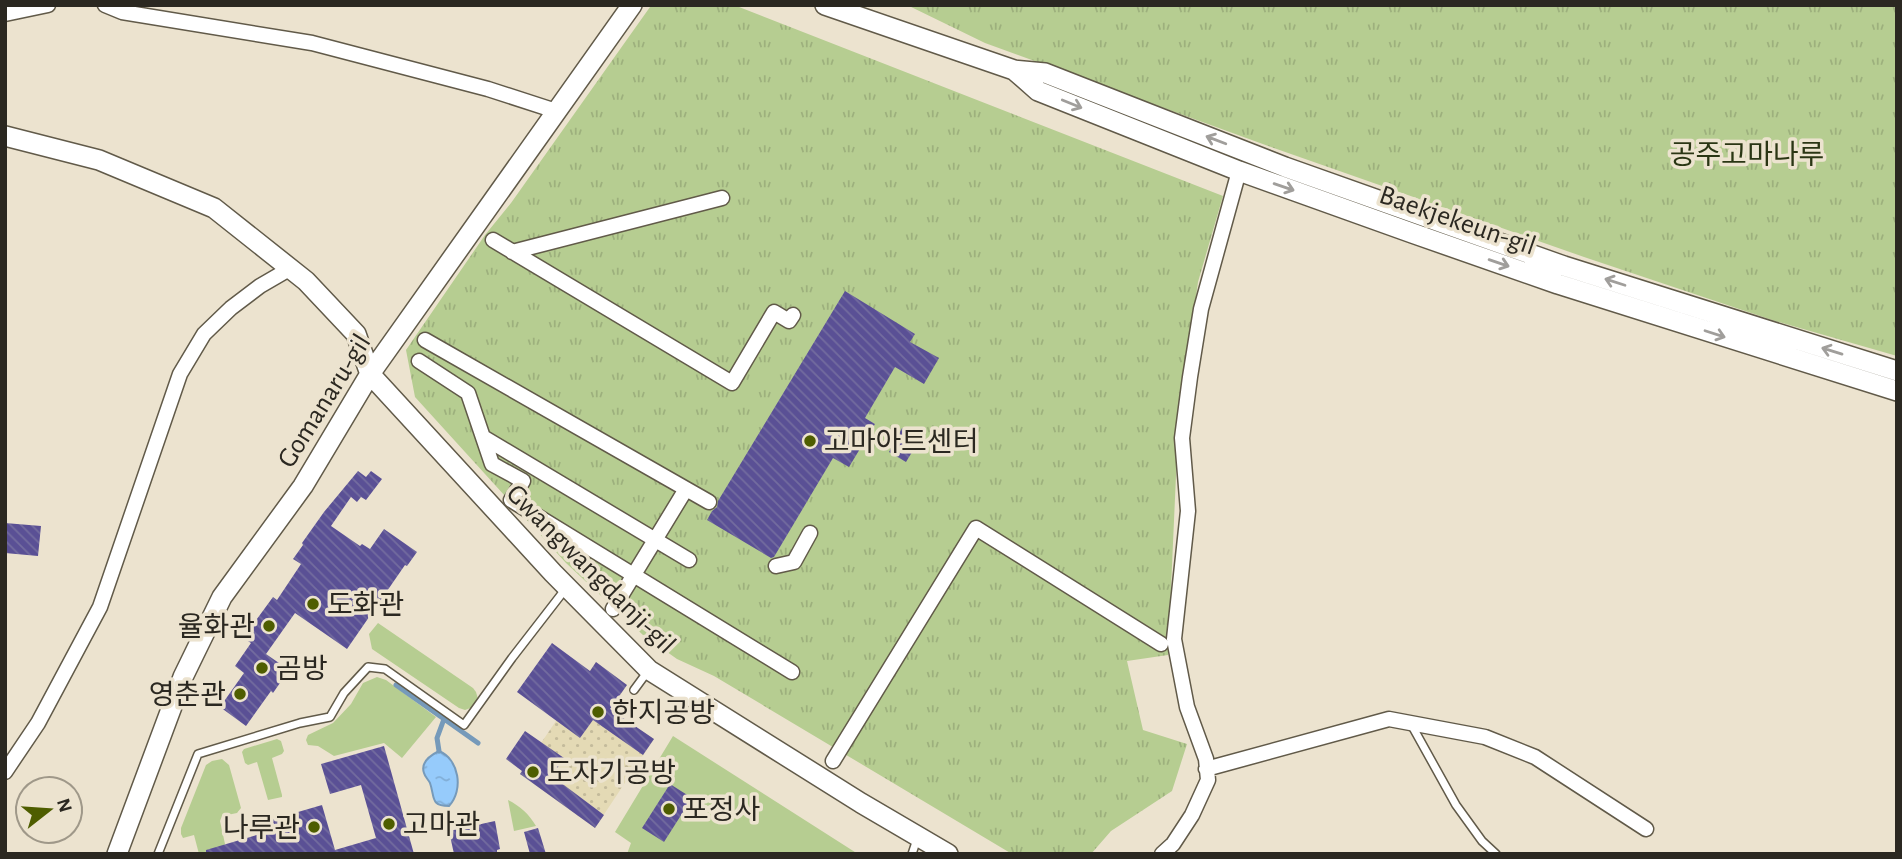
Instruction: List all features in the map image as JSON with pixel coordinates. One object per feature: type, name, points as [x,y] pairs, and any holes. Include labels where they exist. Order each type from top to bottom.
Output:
[{"type":"main road","name":"Gomanaru-gil","points":[[117,854],[183,677],[222,597],[303,486],[370,373],[632,5]]},
{"type":"main road","name":"Baekjekeun-gil","points":[[825,5],[1014,70],[1045,73],[1284,167],[1564,266],[1897,371]]},
{"type":"main road","name":"Baekjekeun-gil","points":[[1014,70],[1038,91],[1239,172],[1558,284],[1897,391]]},
{"type":"main road","points":[[5,136],[99,160],[214,208],[306,281],[356,334],[370,373]]},
{"type":"main road","name":"Gwangwangdanji-gil","points":[[370,373],[568,587],[649,670],[861,803],[915,844],[948,854]]},
{"type":"street","points":[[5,14],[48,5]]},
{"type":"street","points":[[105,5],[122,12],[312,43],[488,89],[556,111]]},
{"type":"street","points":[[1162,854],[1172,845],[1192,815],[1208,780],[1206,759],[1187,707],[1174,639],[1188,511],[1182,438],[1201,309],[1239,172]]},
{"type":"street","points":[[512,252],[722,198]]},
{"type":"street","points":[[493,240],[732,383],[774,312],[789,321],[793,315]]},
{"type":"street","points":[[5,772],[38,723],[100,607],[180,374],[204,334],[222,316],[260,286],[291,268]]},
{"type":"street","points":[[425,340],[709,502]]},
{"type":"street","points":[[419,361],[468,393],[492,464],[523,481],[512,500],[792,672]]},
{"type":"street","points":[[483,437],[689,560]]},
{"type":"street","points":[[613,609],[687,489]]},
{"type":"street","points":[[833,761],[976,528],[1161,644]]},
{"type":"street","points":[[776,566],[794,562],[810,533]]},
{"type":"street","points":[[1206,769],[1389,719],[1485,737],[1535,757],[1646,829]]},
{"type":"lane","points":[[158,854],[198,754],[300,723],[330,717],[344,693],[368,667],[385,670],[464,725],[568,587]]},
{"type":"lane","points":[[634,690],[649,670]]},
{"type":"lane","points":[[1410,723],[1456,805],[1482,841],[1496,854]]},
{"type":"green space","points":[[734,5],[1223,196],[1198,282],[1178,431],[1168,655],[1127,661],[1143,730],[1187,744],[1172,791],[1111,831],[1091,854],[1012,854],[714,676],[677,659],[643,635],[566,563],[415,397],[406,350],[485,235],[511,203],[650,7]]},
{"type":"green space","name":"공주고마나루","points":[[907,5],[1897,5],[1897,356],[1775,321],[1271,147],[985,43]]},
{"type":"green space","points":[[378,623],[473,688],[478,699],[473,707],[465,710],[459,708],[372,649],[369,634]]},
{"type":"green space","points":[[377,677],[386,680],[436,717],[402,758],[384,743],[334,756],[318,746],[308,745],[308,735],[333,723],[351,704],[363,683]]},
{"type":"green space","points":[[673,736],[858,854],[627,854],[631,843],[615,832]]},
{"type":"green space","points":[[277,739],[281,741],[284,751],[272,758],[282,797],[268,800],[257,762],[248,765],[245,763],[242,752],[244,749]]},
{"type":"green space","points":[[222,759],[229,765],[241,808],[237,813],[222,816],[220,821],[225,844],[219,854],[199,854],[194,835],[183,838],[181,828],[206,765]]},
{"type":"green space","points":[[508,800],[524,811],[536,826],[514,831]]},
{"type":"sand","points":[[596,662],[627,685],[619,697],[601,684],[591,697],[654,739],[595,828],[520,774]]},
{"type":"water","points":[[439,751],[451,761],[457,776],[457,792],[449,806],[436,802],[423,769],[427,759]]},
{"type":"building","name":"고마아트센터","points":[[845,291],[915,334],[910,342],[939,358],[924,384],[895,367],[865,418],[875,424],[849,467],[833,458],[771,558],[707,520]]},
{"type":"building","points":[[902,428],[920,439],[906,462],[889,452]]},
{"type":"building","points":[[358,471],[366,477],[371,471],[382,479],[366,500],[361,497],[357,502],[351,497],[331,526],[360,546],[362,544],[370,549],[384,529],[417,552],[407,566],[405,565],[347,649],[295,613],[266,654],[289,670],[246,726],[220,707],[244,673],[235,666],[251,643],[243,638],[273,597],[277,600],[301,564],[293,559],[302,543]]},
{"type":"building","points":[[5,523],[41,526],[38,556],[5,553]]},
{"type":"building","points":[[552,643],[590,671],[596,662],[627,685],[610,709],[654,739],[643,755],[593,720],[580,738],[517,692]]},
{"type":"building","points":[[525,731],[564,758],[552,776],[604,815],[595,828],[520,774],[522,771],[506,759]]},
{"type":"building","points":[[384,746],[414,854],[206,854],[206,850],[260,834],[257,824],[322,805],[335,850],[376,838],[361,785],[330,794],[321,764]]},
{"type":"building","name":"포정사","points":[[670,784],[692,798],[664,842],[642,828]]},
{"type":"building","points":[[495,821],[500,849],[497,854],[454,854],[449,831]]},
{"type":"building","points":[[538,828],[546,854],[530,854],[524,832]]},
{"type":"waterway","points":[[396,685],[478,743]]},
{"type":"waterway","points":[[439,751],[437,738],[444,719]]},
{"type":"place","name":"고마아트센터","points":[[810,441]]},
{"type":"place","name":"도화관","points":[[313,604]]},
{"type":"place","name":"율화관","points":[[269,626]]},
{"type":"place","name":"곰방","points":[[262,668]]},
{"type":"place","name":"영춘관","points":[[240,694]]},
{"type":"place","name":"한지공방","points":[[598,712]]},
{"type":"place","name":"도자기공방","points":[[533,772]]},
{"type":"place","name":"포정사","points":[[669,809]]},
{"type":"place","name":"고마관","points":[[389,824]]},
{"type":"place","name":"나루관","points":[[314,827]]}]
